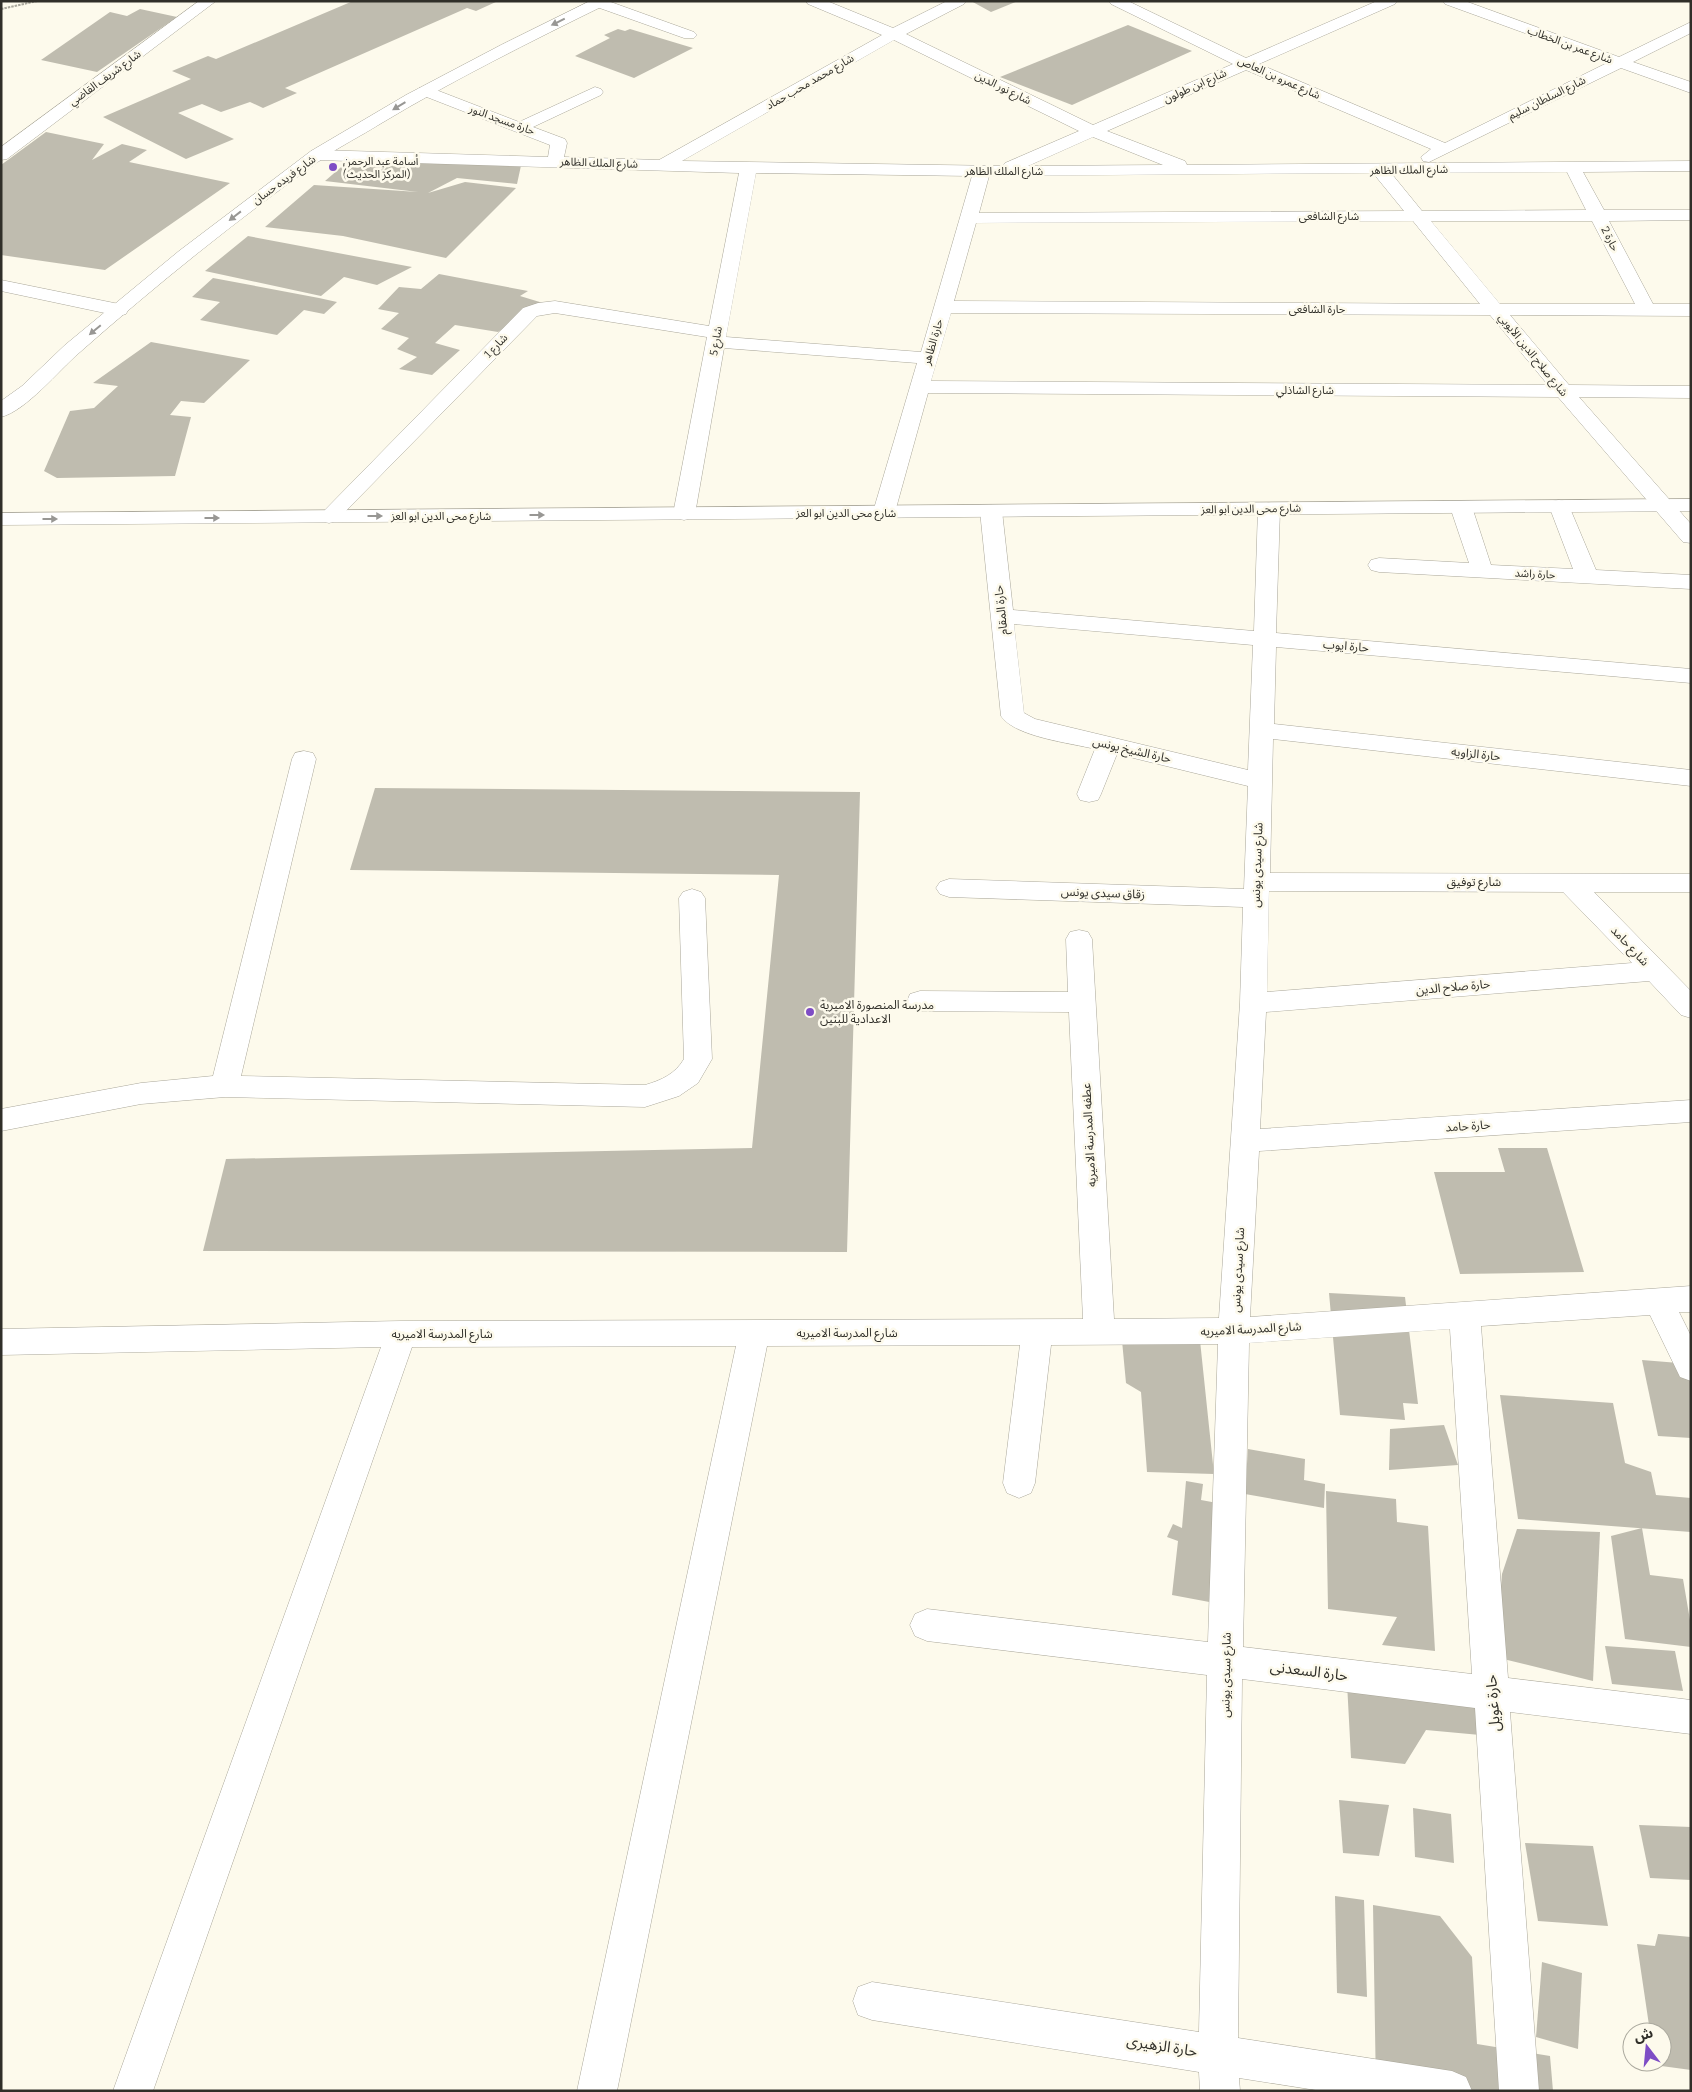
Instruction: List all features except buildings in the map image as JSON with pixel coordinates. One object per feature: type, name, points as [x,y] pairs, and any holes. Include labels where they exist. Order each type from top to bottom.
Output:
[{"type":"street","name":"شارع شريف القاضي","points":[[1,155],[209,1]]},
{"type":"street","name":"شارع نور الدين","points":[[814,1],[894,34],[1092,131],[1195,171]]},
{"type":"street","name":"شارع محمد محب حماد","points":[[663,165],[894,34],[959,1]]},
{"type":"street","name":"شارع عمرو بن العاص","points":[[1116,1],[1246,64],[1445,149]]},
{"type":"street","name":"شارع ابن طولون","points":[[991,171],[1092,131],[1390,1]]},
{"type":"street","name":"شارع عمر بن الخطاب","points":[[1450,1],[1691,88]]},
{"type":"street","points":[[600,2],[689,35]]},
{"type":"street","name":"شارع فريده حسان","points":[[1,411],[30,390],[72,349],[186,254],[317,155],[425,91],[506,48],[600,2]]},
{"type":"street","name":"شارع السلطان سليم","points":[[1403,170],[1691,27]]},
{"type":"street","name":"حارة مسجد النور","points":[[425,91],[559,143],[555,162]]},
{"type":"street","points":[[521,127],[595,92]]},
{"type":"street","name":"شارع الملك الظاهر","points":[[317,155],[748,168],[991,171],[1403,170],[1691,166]]},
{"type":"street","name":"شارع 5","points":[[684,514],[748,168]]},
{"type":"street","name":"حارة 2","points":[[1573,168],[1647,310]]},
{"type":"street","name":"شارع صلاح الدين الأيوبي","points":[[1379,170],[1563,391],[1691,537]]},
{"type":"street","name":"حارة الظاهر","points":[[884,512],[968,218],[991,171]]},
{"type":"street","name":"شارع الشافعى","points":[[968,218],[1691,215]]},
{"type":"street","points":[[1,285],[119,310]]},
{"type":"street","name":"شارع 1","points":[[329,517],[530,312],[538,309],[555,307],[717,337],[928,358]]},
{"type":"street","name":"حارة الشافعى","points":[[942,307],[1691,310]]},
{"type":"street","name":"شارع الشاذلي","points":[[920,388],[1691,392]]},
{"type":"street","name":"شارع محى الدين ابو العز","points":[[1,519],[1269,510],[1691,505]]},
{"type":"street","points":[[1559,506],[1587,576]]},
{"type":"street","points":[[1461,507],[1482,571]]},
{"type":"street","name":"شارع سيدى يونس","points":[[1219,2073],[1228,1505],[1234,1331],[1253,1003],[1269,510]]},
{"type":"street","name":"حارة المقام","points":[[991,512],[1012,710]]},
{"type":"street","name":"حارة راشد","points":[[1379,566],[1691,582]]},
{"type":"street","name":"حارة ايوب","points":[[1002,616],[1691,676]]},
{"type":"street","name":"حارة الشيخ يونس","points":[[1012,710],[1013,716],[1027,725],[1260,781]]},
{"type":"street","name":"حارة الزاويه","points":[[1262,730],[1691,778]]},
{"type":"street","points":[[1089,794],[1109,745]]},
{"type":"street","points":[[225,1086],[304,759]]},
{"type":"street","name":"شارع توفيق","points":[[1256,890],[1570,882],[1691,883]]},
{"type":"street","name":"شارع حامد","points":[[1570,882],[1653,971],[1691,1008]]},
{"type":"street","name":"زقاق سيدى يونس","points":[[949,888],[1256,890]]},
{"type":"street","points":[[1,1120],[129,1095],[194,1087],[225,1086],[645,1096],[669,1089],[688,1076],[698,1059],[692,898]]},
{"type":"street","name":"عطفه المدرسة الاميريه","points":[[1079,939],[1099,1332]]},
{"type":"street","name":"حارة صلاح الدين","points":[[1253,1003],[1653,971]]},
{"type":"street","points":[[920,1001],[1082,1002]]},
{"type":"street","name":"حارة حامد","points":[[1245,1142],[1691,1111]]},
{"type":"street","name":"شارع المدرسة الاميريه","points":[[1,1342],[401,1334],[1234,1331],[1691,1299]]},
{"type":"street","points":[[1659,1302],[1691,1368]]},
{"type":"street","name":"حارة غويل","points":[[1465,1316],[1519,2091]]},
{"type":"street","points":[[1018,1483],[1037,1332]]},
{"type":"street","points":[[596,2091],[754,1333]]},
{"type":"street","points":[[133,2091],[401,1334]]},
{"type":"street","name":"حارة السعدنى","points":[[927,1625],[1691,1717]]},
{"type":"street","name":"حارة الزهيرى","points":[[872,2002],[1219,2073],[1452,2091]]},
{"type":"path","points":[[1,9],[38,1]]},
{"type":"place","name":"أسامة عبد الرحمن (المركز الحديث)","points":[[333,167]]},
{"type":"place","name":"مدرسة المنصورة الاميرية الاعدادية للبنين","points":[[810,1012]]}]
